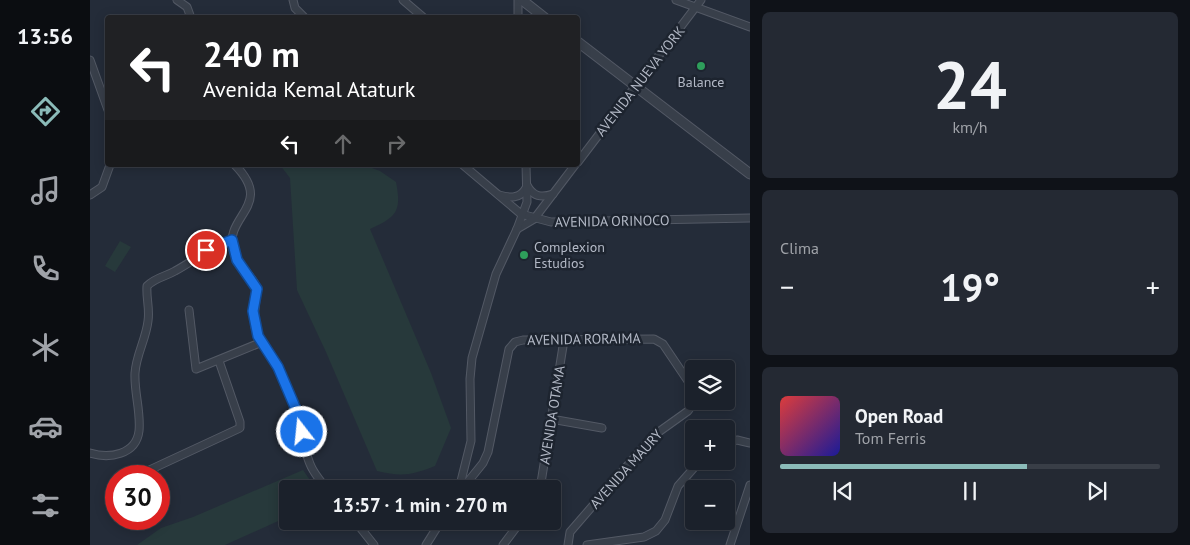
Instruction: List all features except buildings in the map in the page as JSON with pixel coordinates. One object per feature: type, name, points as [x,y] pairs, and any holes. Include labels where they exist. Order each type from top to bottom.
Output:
[{"type":"street","points":[[177,0],[187,7],[190,15]]},
{"type":"street","points":[[293,0],[295,8],[302,15]]},
{"type":"street","points":[[403,0],[420,15]]},
{"type":"street","points":[[518,0],[518,15]]},
{"type":"street","points":[[522,0],[541,15]]},
{"type":"street","points":[[676,0],[699,3],[750,27]]},
{"type":"street","name":"AVENIDA NUEVA YORK","points":[[580,159],[699,3]]},
{"type":"street","points":[[580,44],[750,174]]},
{"type":"street","points":[[90,60],[105,102]]},
{"type":"street","points":[[90,195],[102,187],[109,167]]},
{"type":"street","points":[[236,167],[248,184],[251,196],[250,204],[235,229],[232,240],[237,260],[257,289],[253,311],[258,336],[278,367],[298,414],[312,469],[320,480]]},
{"type":"street","name":"AVENIDA ORINOCO","points":[[465,167],[521,214],[534,219],[571,223],[750,218]]},
{"type":"street","points":[[462,480],[471,441],[470,379],[472,358],[496,274],[517,229],[526,202],[526,167]]},
{"type":"street","points":[[517,229],[534,219],[573,167]]},
{"type":"street","points":[[496,194],[510,197],[519,196],[527,185]]},
{"type":"street","points":[[527,185],[536,195],[553,194]]},
{"type":"street","points":[[90,453],[108,456],[120,454],[128,450],[137,440],[139,430],[134,385],[135,372],[145,340],[149,318],[147,286],[154,279],[174,272],[206,250],[232,240]]},
{"type":"street","points":[[189,310],[196,369],[262,342]]},
{"type":"street","name":"AVENIDA RORAIMA","points":[[468,480],[483,463],[488,452],[509,349],[519,340],[646,338],[662,344],[685,377]]},
{"type":"street","name":"AVENIDA OTAMA","points":[[541,480],[564,340]]},
{"type":"street","points":[[158,465],[236,432],[240,428],[240,422],[219,361]]},
{"type":"street","name":"AVENIDA MAURY","points":[[568,545],[570,532],[653,436],[689,410]]},
{"type":"street","points":[[551,419],[602,428]]},
{"type":"street","points":[[735,441],[750,443]]},
{"type":"street","points":[[587,545],[644,537],[656,531],[665,520],[678,486],[692,470]]},
{"type":"street","points":[[730,545],[750,485]]},
{"type":"street","points":[[362,530],[374,545]]},
{"type":"street","points":[[426,545],[435,530]]},
{"type":"street","points":[[503,545],[515,530]]},
{"type":"shaded area","points":[[282,167],[369,167],[380,171],[396,182],[398,200],[395,212],[386,221],[370,229],[431,373],[451,428],[435,466],[407,474],[377,471],[297,290],[290,178]]},
{"type":"shaded area","points":[[120,241],[131,247],[115,272],[105,266]]},
{"type":"shaded area","points":[[303,470],[310,480],[280,480]]},
{"type":"shaded area","points":[[279,480],[279,521],[225,545],[137,545],[158,530],[170,530],[170,525]]},
{"type":"place","name":"Balance","points":[[701,66]]},
{"type":"place","name":"Complexion Estudios","points":[[524,255]]},
{"type":"route","points":[[206,250],[232,240],[233,251],[237,260],[257,289],[253,311],[258,336],[278,367],[298,414],[302,432]]}]
